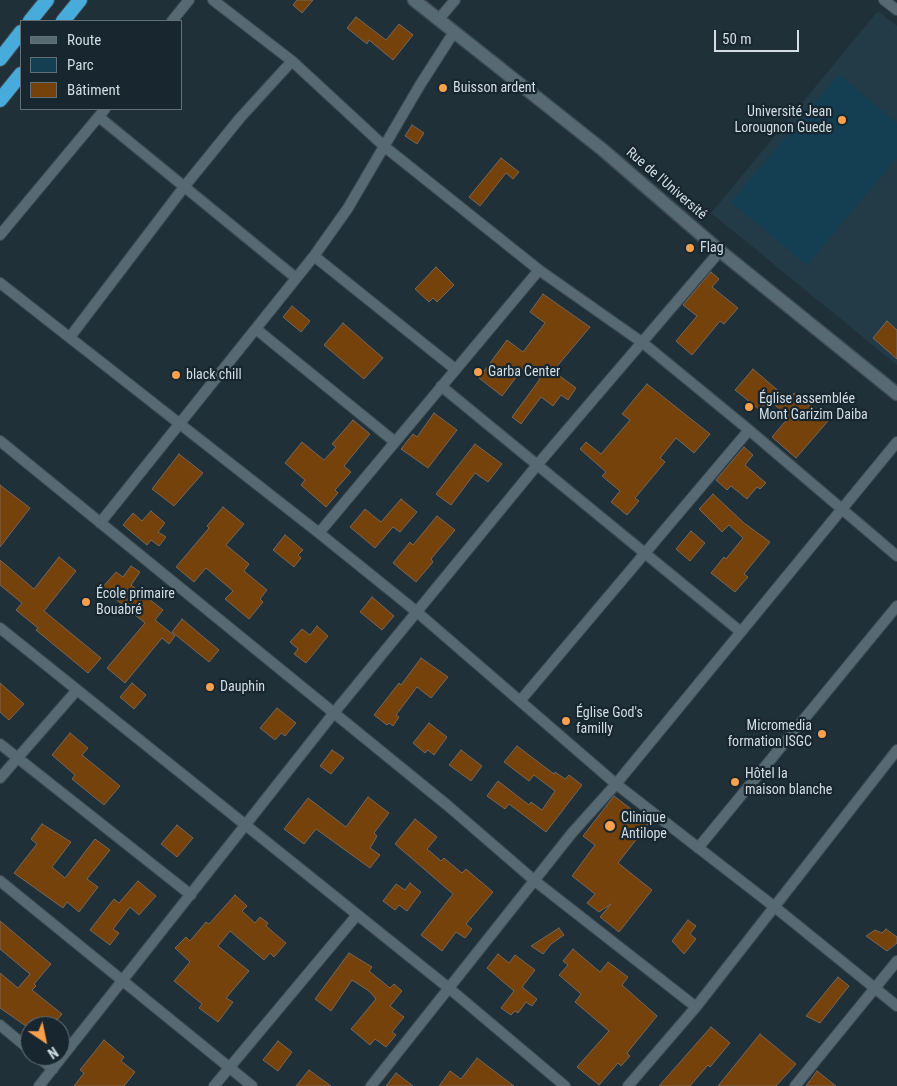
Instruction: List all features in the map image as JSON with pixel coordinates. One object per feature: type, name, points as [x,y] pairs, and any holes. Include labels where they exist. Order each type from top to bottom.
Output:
[{"type":"highway","points":[[31,20],[47,0]]},
{"type":"highway","points":[[64,20],[80,0]]},
{"type":"highway","points":[[0,59],[20,33]]},
{"type":"highway","points":[[0,100],[20,75]]},
{"type":"street","points":[[173,20],[188,0]]},
{"type":"street","points":[[213,0],[292,61],[385,147],[539,270],[643,343],[897,556]]},
{"type":"street","name":"Rue de l'Université","points":[[414,0],[603,150],[720,251],[897,394]]},
{"type":"street","points":[[438,20],[455,0]]},
{"type":"street","points":[[884,0],[897,10]]},
{"type":"street","points":[[100,523],[314,256],[348,208],[420,85],[454,32]]},
{"type":"street","points":[[70,337],[184,187],[240,118],[292,61]]},
{"type":"street","points":[[0,235],[102,113],[184,187],[296,278]]},
{"type":"street","points":[[40,1086],[333,714],[538,464],[720,251]]},
{"type":"street","points":[[314,256],[455,369]]},
{"type":"street","points":[[320,533],[539,270]]},
{"type":"street","points":[[0,282],[320,533],[417,612],[616,784],[776,908],[897,1006]]},
{"type":"street","points":[[256,329],[395,442]]},
{"type":"street","points":[[441,386],[742,632]]},
{"type":"street","points":[[520,701],[749,430]]},
{"type":"street","points":[[0,441],[447,806],[535,882],[696,1007]]},
{"type":"street","points":[[371,1086],[535,882],[572,832],[616,784],[897,442]]},
{"type":"street","points":[[698,848],[897,606]]},
{"type":"street","points":[[0,628],[450,989],[565,1086]]},
{"type":"street","points":[[0,778],[77,690]]},
{"type":"street","points":[[0,744],[191,895]]},
{"type":"street","points":[[628,1086],[696,1007],[776,908],[895,755]]},
{"type":"street","points":[[0,881],[252,1086]]},
{"type":"street","points":[[214,1086],[357,915]]},
{"type":"street","points":[[795,1086],[897,961]]},
{"type":"street","points":[[0,1025],[20,1042]]},
{"type":"street","points":[[49,1066],[53,1069]]},
{"type":"shaded area","name":"Université Jean Lorougnon Guede","points":[[878,11],[897,26],[897,365],[711,213]]},
{"type":"green space","points":[[839,74],[897,123],[897,158],[807,265],[731,202]]},
{"type":"building","points":[[297,0],[313,0],[302,13],[293,5]]},
{"type":"building","points":[[356,17],[386,40],[399,24],[413,35],[393,60],[369,40],[367,44],[347,28]]},
{"type":"building","points":[[412,125],[424,133],[417,144],[405,136]]},
{"type":"building","points":[[501,158],[519,172],[513,179],[506,173],[480,206],[469,197]]},
{"type":"building","points":[[436,267],[454,285],[437,302],[433,298],[429,302],[415,289]]},
{"type":"building","points":[[711,272],[719,279],[712,287],[738,308],[724,324],[720,321],[692,355],[676,341],[697,316],[683,305]]},
{"type":"building","points":[[543,294],[590,327],[553,371],[576,388],[568,400],[561,395],[553,406],[541,397],[521,424],[512,417],[540,379],[524,367],[502,396],[479,378],[507,340],[523,352],[545,323],[530,312]]},
{"type":"building","points":[[292,306],[310,321],[301,332],[283,317]]},
{"type":"building","points":[[887,321],[897,330],[897,359],[873,338]]},
{"type":"building","points":[[343,323],[383,358],[364,379],[324,345]]},
{"type":"building","points":[[753,369],[789,400],[794,393],[828,421],[796,458],[772,437],[789,417],[769,400],[760,410],[735,390]]},
{"type":"building","points":[[647,384],[710,434],[694,453],[676,438],[660,458],[665,462],[635,498],[639,501],[627,515],[611,502],[620,491],[602,476],[606,472],[580,449],[586,442],[601,454],[630,420],[622,414]]},
{"type":"building","points":[[434,413],[457,430],[428,468],[401,449],[413,434],[417,437]]},
{"type":"building","points":[[353,420],[370,434],[344,466],[351,472],[335,490],[338,493],[326,507],[301,485],[305,480],[285,463],[302,442],[324,460],[336,447],[332,444]]},
{"type":"building","points":[[475,444],[502,464],[488,482],[475,473],[451,505],[436,494]]},
{"type":"building","points":[[744,447],[753,455],[745,465],[766,483],[760,489],[757,487],[747,499],[731,486],[727,490],[716,480]]},
{"type":"building","points":[[179,454],[203,473],[174,506],[152,489]]},
{"type":"building","points":[[0,485],[30,508],[0,547]]},
{"type":"building","points":[[713,494],[744,523],[770,542],[744,574],[748,577],[735,592],[711,573],[724,557],[726,559],[743,538],[729,525],[722,532],[699,509]]},
{"type":"building","points":[[401,499],[417,512],[400,532],[393,527],[375,548],[350,527],[365,509],[381,522]]},
{"type":"building","points":[[223,507],[244,524],[226,545],[249,564],[244,571],[267,590],[260,599],[263,602],[249,619],[225,599],[233,591],[206,568],[194,582],[176,567],[209,528],[207,526]]},
{"type":"building","points":[[151,511],[165,523],[158,532],[166,537],[159,546],[151,540],[147,545],[123,525],[133,513],[142,521]]},
{"type":"building","points":[[437,516],[455,530],[431,559],[433,562],[416,582],[393,563],[410,542],[413,545]]},
{"type":"building","points":[[691,531],[705,543],[690,561],[676,549]]},
{"type":"building","points":[[285,535],[303,550],[298,555],[301,558],[294,567],[273,550]]},
{"type":"building","points":[[59,557],[76,571],[44,611],[101,658],[88,673],[36,630],[38,628],[16,610],[22,603],[0,585],[0,560],[34,589]]},
{"type":"building","points":[[131,566],[140,572],[131,585],[163,610],[155,620],[175,636],[169,644],[162,638],[125,683],[107,668],[145,623],[102,588],[116,572],[123,577]]},
{"type":"building","points":[[372,597],[394,616],[382,630],[360,612]]},
{"type":"building","points":[[182,619],[219,650],[209,662],[172,632]]},
{"type":"building","points":[[317,626],[328,636],[306,663],[294,654],[298,649],[290,642],[302,629],[310,635]]},
{"type":"building","points":[[421,658],[448,677],[431,698],[417,687],[396,715],[399,717],[393,726],[389,723],[387,725],[374,715],[399,683],[401,685]]},
{"type":"building","points":[[0,683],[24,704],[9,720],[0,712]]},
{"type":"building","points":[[132,683],[146,695],[134,709],[120,697]]},
{"type":"building","points":[[277,708],[296,723],[285,736],[281,733],[275,740],[260,728]]},
{"type":"building","points":[[429,723],[447,737],[434,755],[428,750],[425,753],[413,743]]},
{"type":"building","points":[[70,733],[88,748],[82,755],[120,786],[104,805],[72,779],[75,775],[52,755]]},
{"type":"building","points":[[517,746],[554,774],[555,772],[565,779],[569,775],[582,785],[546,832],[509,804],[505,809],[487,796],[498,781],[529,805],[531,802],[542,810],[555,791],[534,775],[529,781],[504,762]]},
{"type":"building","points":[[332,750],[344,758],[331,774],[320,766]]},
{"type":"building","points":[[461,750],[482,766],[471,781],[449,765]]},
{"type":"building","points":[[614,796],[649,823],[618,863],[652,890],[619,932],[600,917],[611,904],[599,912],[587,903],[595,894],[572,876],[595,845],[583,836]]},
{"type":"building","points":[[368,797],[389,813],[374,833],[377,836],[370,848],[380,855],[370,868],[316,829],[304,844],[284,829],[308,798],[346,827]]},
{"type":"building","points":[[415,819],[437,837],[427,849],[441,861],[444,858],[462,873],[466,869],[493,892],[466,924],[472,929],[465,938],[456,932],[442,951],[421,935],[453,894],[395,844]]},
{"type":"building","points":[[42,824],[71,842],[52,867],[65,878],[95,839],[110,850],[87,879],[98,887],[79,912],[67,902],[63,908],[14,873],[37,844],[31,839]]},
{"type":"building","points":[[177,825],[193,838],[177,857],[161,844]]},
{"type":"building","points":[[138,881],[156,896],[139,915],[130,907],[113,929],[119,933],[110,945],[90,930],[114,899],[119,903]]},
{"type":"building","points":[[410,883],[421,892],[407,911],[399,905],[395,910],[383,901],[396,884],[405,890]]},
{"type":"building","points":[[235,895],[247,906],[242,911],[255,923],[260,917],[268,923],[266,926],[286,943],[274,957],[270,953],[264,960],[230,931],[218,946],[249,971],[226,998],[233,1002],[218,1022],[199,1008],[202,1004],[174,981],[190,962],[175,948],[186,937],[190,941],[206,922],[209,924]]},
{"type":"building","points":[[688,920],[696,926],[690,934],[696,939],[684,954],[672,941]]},
{"type":"building","points":[[0,921],[51,964],[34,984],[36,986],[32,990],[62,1014],[60,1016],[20,1016],[20,1022],[0,1008],[0,973],[18,988],[30,974],[0,949]]},
{"type":"building","points":[[559,928],[564,935],[551,944],[543,954],[531,946]]},
{"type":"building","points":[[886,929],[897,937],[897,943],[887,951],[866,936],[875,930],[882,933]]},
{"type":"building","points":[[573,949],[600,972],[608,962],[628,977],[622,985],[657,1016],[627,1053],[630,1056],[621,1066],[618,1063],[599,1085],[577,1067],[609,1031],[575,1002],[581,994],[559,975],[568,965],[563,961]]},
{"type":"building","points":[[349,953],[372,967],[369,971],[390,988],[394,984],[402,991],[390,1006],[404,1017],[392,1032],[396,1035],[386,1047],[375,1039],[370,1045],[351,1029],[376,999],[369,991],[352,980],[331,1011],[315,999]]},
{"type":"building","points":[[498,954],[509,963],[515,955],[535,970],[522,987],[537,999],[532,1006],[526,1002],[518,1013],[515,1011],[511,1015],[501,1008],[514,991],[487,968]]},
{"type":"building","points":[[838,977],[849,986],[820,1023],[806,1016]]},
{"type":"building","points":[[711,1027],[730,1043],[710,1067],[708,1065],[690,1086],[659,1086]]},
{"type":"building","points":[[760,1034],[796,1064],[776,1086],[718,1086]]},
{"type":"building","points":[[104,1040],[124,1057],[121,1061],[135,1072],[124,1086],[74,1086],[84,1073],[80,1070]]},
{"type":"building","points":[[278,1041],[292,1052],[278,1071],[263,1060]]},
{"type":"building","points":[[477,1058],[514,1086],[439,1086],[450,1071],[461,1079]]},
{"type":"building","points":[[309,1070],[331,1086],[296,1086]]},
{"type":"building","points":[[817,1071],[836,1086],[806,1086]]},
{"type":"building","points":[[396,1073],[413,1086],[386,1086]]},
{"type":"place","name":"Buisson ardent","points":[[443,88]]},
{"type":"place","name":"Université Jean Lorougnon Guede","points":[[842,120]]},
{"type":"place","name":"Flag","points":[[690,248]]},
{"type":"place","name":"Garba Center","points":[[478,372]]},
{"type":"place","name":"black chill","points":[[176,375]]},
{"type":"place","name":"Église assemblée Mont Garizim Daiba","points":[[749,407]]},
{"type":"place","name":"École primaire Bouabré","points":[[86,602]]},
{"type":"place","name":"Dauphin","points":[[210,687]]},
{"type":"place","name":"Église God's familly","points":[[566,721]]},
{"type":"place","name":"Micromedia formation ISGC","points":[[822,734]]},
{"type":"place","name":"Hôtel la maison blanche","points":[[735,782]]},
{"type":"place","name":"Clinique Antilope","points":[[610,826]]}]
